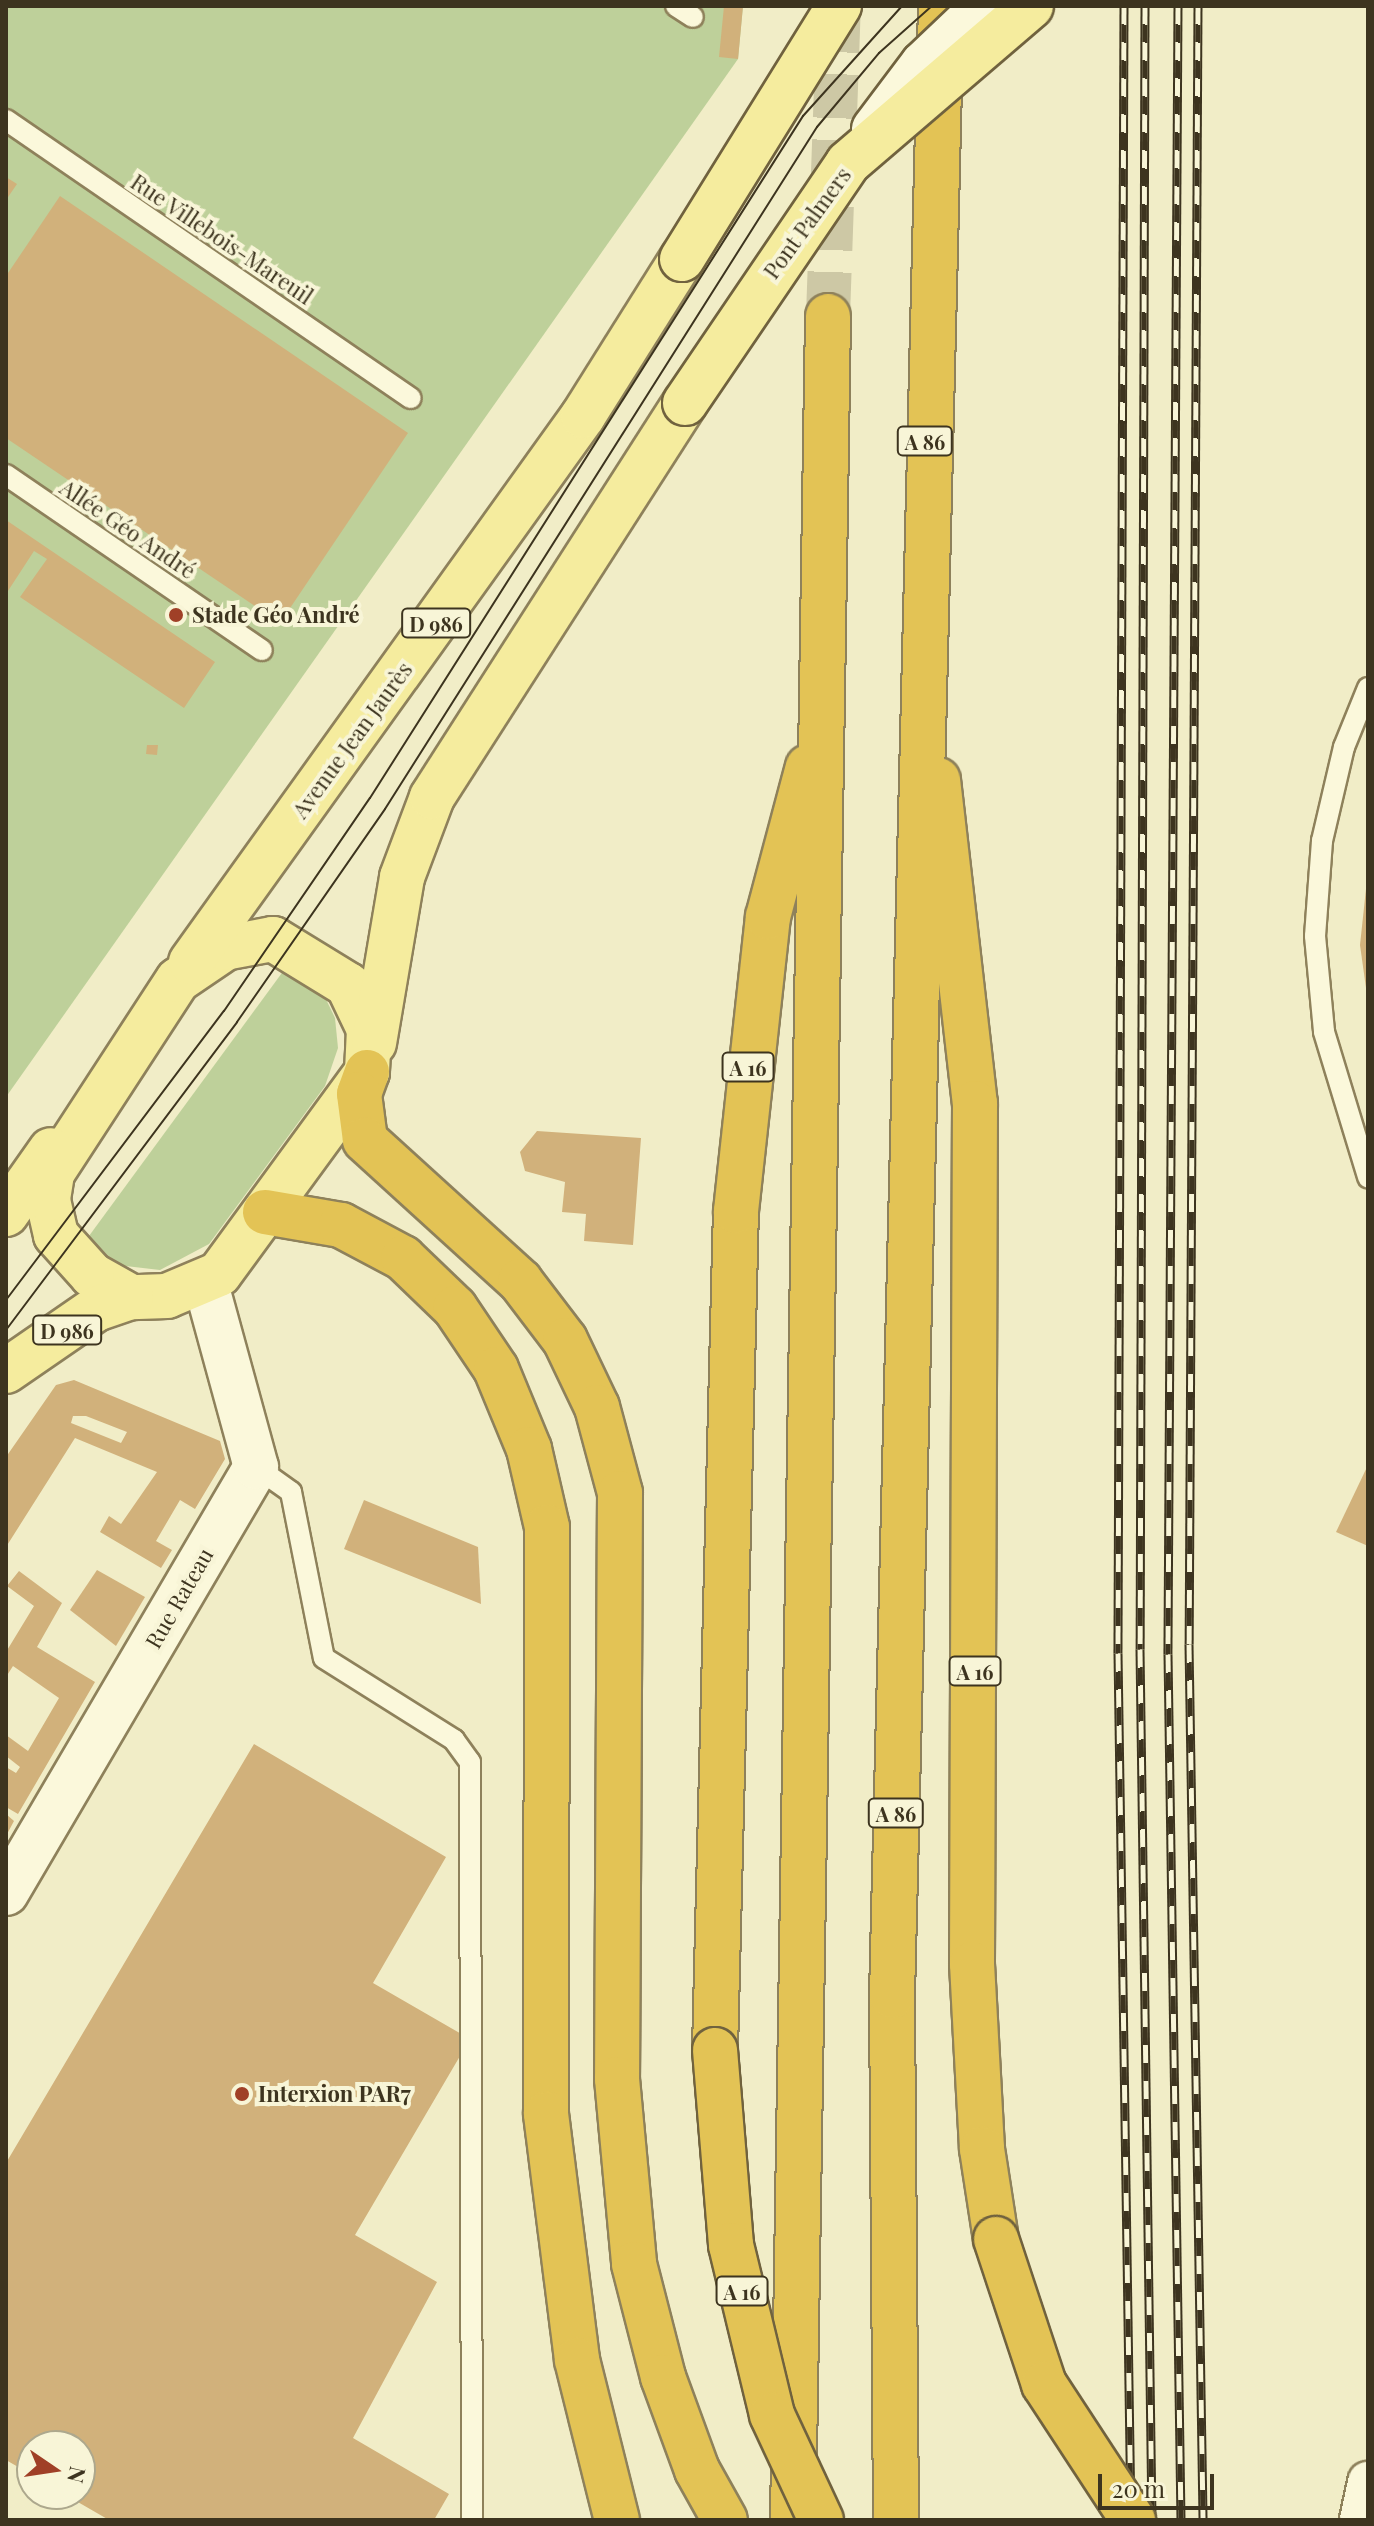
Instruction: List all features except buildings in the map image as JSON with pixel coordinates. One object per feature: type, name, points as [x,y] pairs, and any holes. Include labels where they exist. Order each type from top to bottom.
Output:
[{"type":"highway","name":"A 86","points":[[896,2520],[892,1996],[921,695],[941,6]]},
{"type":"highway","points":[[793,2520],[828,316]]},
{"type":"highway","name":"A 16","points":[[921,695],[957,898],[975,1103],[972,1964],[982,2149],[996,2239],[1044,2384],[1133,2520]]},
{"type":"highway","name":"A 16","points":[[821,731],[788,823],[768,917],[736,1211],[715,2050],[731,2245],[772,2415],[821,2520]]},
{"type":"highway","points":[[369,1064],[359,1094],[365,1140],[520,1281],[565,1340],[597,1407],[620,1493],[617,2079],[634,2264],[663,2377],[697,2470],[725,2520]]},
{"type":"highway","points":[[265,1212],[341,1225],[403,1258],[455,1308],[496,1369],[529,1449],[547,1527],[546,2114],[577,2360],[617,2520]]},
{"type":"main road","name":"Avenue Jean Jaurès","points":[[144,1027],[583,416],[839,6]]},
{"type":"main road","name":"Pont Palmers","points":[[369,1064],[402,877],[432,797],[685,403],[848,163],[1031,6]]},
{"type":"main road","points":[[144,1027],[52,1173],[48,1199],[68,1250],[92,1275],[131,1297],[206,1284],[265,1212],[369,1064],[369,1029],[348,985],[291,945],[246,940],[178,980]]},
{"type":"main road","points":[[6,1214],[144,1027]]},
{"type":"main road","name":"D 986","points":[[6,1371],[96,1309],[131,1297]]},
{"type":"street","points":[[848,163],[923,64],[984,6]]},
{"type":"street","points":[[206,1284],[256,1467]]},
{"type":"street","name":"Rue Rateau","points":[[6,1893],[256,1467]]},
{"type":"street","points":[[1360,2520],[1368,2482]]},
{"type":"lane","name":"Rue Villebois-Mareuil","points":[[6,120],[411,398]]},
{"type":"lane","name":"Allée Géo André","points":[[6,475],[262,650]]},
{"type":"lane","points":[[1368,688],[1344,747],[1322,841],[1315,936],[1324,1032],[1368,1177]]},
{"type":"lane","points":[[256,1467],[291,1492],[324,1658],[454,1740],[470,1762],[472,2520]]},
{"type":"green space","name":"Stade Géo André","points":[[6,6],[743,6],[738,59],[6,1097]]},
{"type":"green space","points":[[287,966],[323,993],[335,1018],[338,1048],[325,1086],[209,1244],[160,1270],[117,1265],[89,1236]]},
{"type":"tunnel","points":[[828,316],[839,6]]},
{"type":"tram line","points":[[6,1300],[224,1011],[370,798],[803,116],[902,6]]},
{"type":"tram line","points":[[6,1330],[237,1022],[385,809],[817,127],[879,53],[932,6]]},
{"type":"railway","points":[[1124,6],[1118,1653],[1131,2520]]},
{"type":"railway","points":[[1145,6],[1140,1649],[1152,2520]]},
{"type":"railway","points":[[1178,6],[1168,1654],[1181,2520]]},
{"type":"railway","points":[[1198,6],[1189,1644],[1203,2520]]},
{"type":"place","name":"Stade Géo André","points":[[176,615]]},
{"type":"place","name":"Interxion PAR7","points":[[242,2094]]}]
